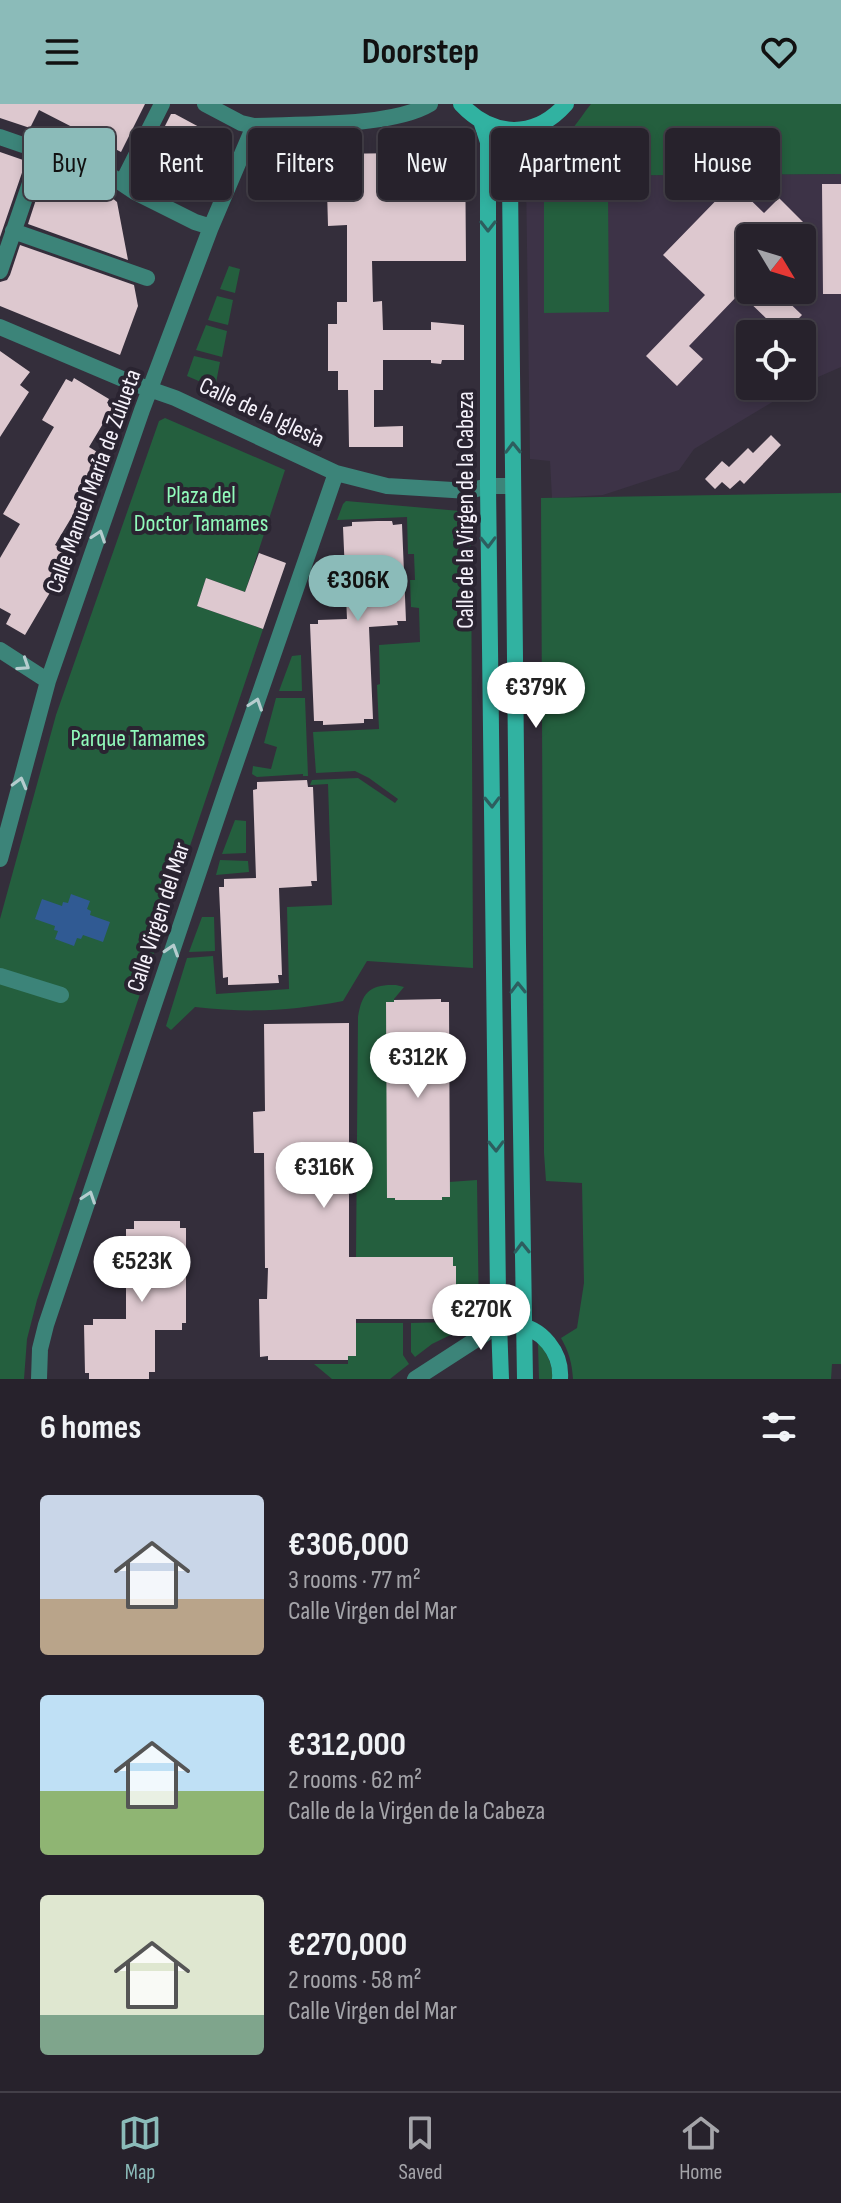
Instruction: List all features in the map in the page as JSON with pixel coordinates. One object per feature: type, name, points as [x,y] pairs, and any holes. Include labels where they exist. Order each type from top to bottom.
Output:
[{"type":"main road","points":[[461,104],[481,121],[499,128]]},
{"type":"main road","points":[[529,128],[554,116],[566,104]]},
{"type":"main road","name":"Calle de la Virgen de la Cabeza","points":[[481,121],[488,142],[488,486],[501,1379]]},
{"type":"main road","name":"Calle de la Virgen de la Cabeza","points":[[510,200],[525,1379]]},
{"type":"main road","points":[[500,1324],[524,1326],[545,1340],[559,1361],[560,1379]]},
{"type":"street","points":[[122,183],[162,104]]},
{"type":"street","points":[[205,104],[241,123],[254,126],[373,120],[417,112],[430,104]]},
{"type":"street","name":"Calle Manuel María de Zulueta","points":[[0,859],[48,681],[150,390],[211,227],[254,126]]},
{"type":"street","points":[[0,137],[24,145]]},
{"type":"street","points":[[115,178],[135,192],[211,227]]},
{"type":"street","points":[[0,271],[24,199]]},
{"type":"street","points":[[13,231],[147,278]]},
{"type":"street","name":"Calle de la Iglesia","points":[[0,327],[175,398],[336,473],[387,486],[469,491],[488,486],[513,486]]},
{"type":"street","name":"Calle Virgen del Mar","points":[[39,1379],[40,1349],[46,1325],[336,473]]},
{"type":"street","points":[[0,650],[48,681]]},
{"type":"street","points":[[0,976],[61,995]]},
{"type":"street","points":[[415,1379],[500,1324]]},
{"type":"shaded area","points":[[780,174],[841,174],[841,367],[816,378],[816,320],[736,320],[736,400],[776,400],[694,449],[679,470],[603,495],[552,498],[550,461],[530,459],[526,200],[649,200],[649,175],[665,175],[665,200],[780,200]]},
{"type":"green space","points":[[591,104],[841,104],[841,174],[780,174],[780,128],[665,128],[665,175],[649,175],[649,128],[573,128]]},
{"type":"green space","points":[[544,200],[608,200],[609,312],[544,313]]},
{"type":"green space","points":[[229,266],[240,269],[235,293],[220,289]]},
{"type":"green space","points":[[217,296],[233,300],[228,325],[208,320]]},
{"type":"green space","points":[[206,325],[227,331],[222,357],[196,350]]},
{"type":"green space","points":[[194,356],[220,362],[215,388],[187,376]]},
{"type":"green space","name":"Parque Tamames","points":[[165,418],[285,470],[245,592],[206,578],[197,606],[263,629],[37,1300],[27,1339],[24,1379],[0,1379],[0,919],[56,715],[159,421]]},
{"type":"green space","points":[[841,493],[841,1364],[832,1364],[831,1379],[573,1379],[570,1358],[561,1338],[577,1328],[584,1283],[582,1183],[546,1181],[544,1153],[541,498]]},
{"type":"green space","points":[[346,501],[460,511],[471,521],[473,968],[367,961],[343,1001],[269,1010],[195,1007],[171,1030],[166,1026],[187,958],[213,956],[216,994],[289,989],[287,907],[332,905],[328,784],[310,785],[312,780],[358,778],[395,803],[398,799],[355,771],[316,773],[313,732],[379,729],[379,645],[420,642],[419,608],[411,607],[410,580],[415,580],[414,554],[408,554],[407,517],[337,520]]},
{"type":"green space","points":[[325,559],[334,559],[334,592],[315,591]]},
{"type":"green space","points":[[301,655],[302,691],[279,691],[292,656]]},
{"type":"green space","points":[[276,698],[305,698],[308,776],[257,777],[252,774],[253,766],[271,769],[277,747],[264,743]]},
{"type":"green space","points":[[235,820],[246,821],[246,853],[222,854]]},
{"type":"green space","points":[[220,860],[248,861],[249,872],[216,875]]},
{"type":"green space","points":[[202,917],[214,917],[215,951],[189,952]]},
{"type":"green space","points":[[380,986],[404,987],[394,999],[395,1200],[442,1200],[442,1197],[450,1197],[449,1182],[477,1180],[479,1321],[432,1344],[415,1357],[411,1352],[411,1323],[453,1322],[456,1266],[453,1266],[453,1257],[356,1257],[358,1017],[362,1001],[369,991]]},
{"type":"green space","points":[[356,1323],[403,1323],[403,1355],[409,1364],[390,1379],[332,1379],[314,1364],[348,1364]]},
{"type":"green space","points":[[539,1344],[549,1360],[552,1379],[539,1379]]},
{"type":"water","points":[[71,894],[90,901],[87,909],[91,911],[90,915],[110,922],[103,942],[83,935],[81,939],[77,938],[74,946],[55,939],[58,931],[54,930],[55,926],[35,919],[42,899],[62,906],[63,902],[68,903]]},
{"type":"building","points":[[0,104],[145,104],[121,152],[115,149],[115,128],[74,128],[39,110],[30,128],[0,118]]},
{"type":"building","points":[[171,114],[175,114],[201,128],[164,128]]},
{"type":"building","points":[[0,152],[24,160],[24,167],[0,237]]},
{"type":"building","points":[[378,153],[378,200],[466,200],[466,261],[372,261],[373,302],[382,301],[383,330],[431,330],[431,322],[464,325],[464,360],[442,360],[441,364],[431,363],[431,360],[383,360],[383,390],[374,390],[374,427],[403,426],[403,447],[349,447],[348,390],[338,390],[338,371],[328,371],[328,324],[337,324],[337,302],[347,302],[347,225],[328,226],[327,200],[362,200],[362,154]]},
{"type":"building","points":[[822,184],[841,184],[841,294],[823,294]]},
{"type":"building","points":[[780,199],[805,224],[736,224],[736,297],[689,346],[703,359],[677,386],[646,356],[705,295],[663,255],[716,200],[751,200],[764,213]]},
{"type":"building","points":[[36,200],[115,200],[128,260],[28,224]]},
{"type":"building","points":[[20,245],[134,285],[138,306],[120,355],[0,306],[0,282],[10,275]]},
{"type":"building","points":[[751,304],[791,304],[802,315],[797,320],[768,320]]},
{"type":"building","points":[[0,351],[30,372],[20,385],[29,392],[0,437]]},
{"type":"building","points":[[74,378],[109,399],[107,403],[113,407],[89,447],[107,458],[55,545],[72,555],[25,635],[6,624],[11,614],[0,608],[0,558],[20,524],[3,514],[54,427],[42,420],[66,379],[72,382]]},
{"type":"building","points":[[771,435],[781,445],[744,484],[740,480],[730,489],[722,482],[715,489],[705,479],[722,461],[729,467],[748,448],[753,453]]},
{"type":"building","points":[[392,521],[393,525],[402,524],[406,621],[397,621],[398,625],[369,627],[373,719],[364,719],[364,723],[323,725],[323,721],[314,721],[310,624],[318,624],[318,620],[347,619],[343,527],[352,526],[352,522]]},
{"type":"building","points":[[259,553],[286,563],[263,629],[197,606],[206,578],[245,592]]},
{"type":"building","points":[[307,780],[308,787],[313,787],[317,881],[311,881],[312,886],[279,888],[282,975],[278,975],[279,983],[228,985],[228,977],[223,978],[219,887],[224,887],[224,879],[256,878],[253,790],[257,789],[257,782]]},
{"type":"building","points":[[441,999],[441,1002],[449,1002],[450,1197],[442,1197],[442,1200],[387,1198],[386,1002]]},
{"type":"building","points":[[349,1023],[349,1257],[453,1257],[453,1266],[456,1266],[456,1311],[453,1311],[454,1319],[356,1319],[356,1356],[348,1356],[348,1360],[268,1360],[268,1356],[260,1357],[259,1299],[267,1299],[268,1268],[265,1268],[264,1153],[254,1153],[253,1112],[265,1111],[264,1024]]},
{"type":"building","points":[[134,1221],[180,1221],[180,1228],[186,1228],[186,1323],[182,1323],[182,1330],[155,1330],[155,1372],[149,1372],[149,1379],[89,1379],[89,1373],[85,1373],[84,1325],[93,1325],[93,1319],[126,1319],[126,1229],[134,1229]]},
{"type":"park label","name":"Plaza del Doctor Tamames","points":[[201,509]]}]
